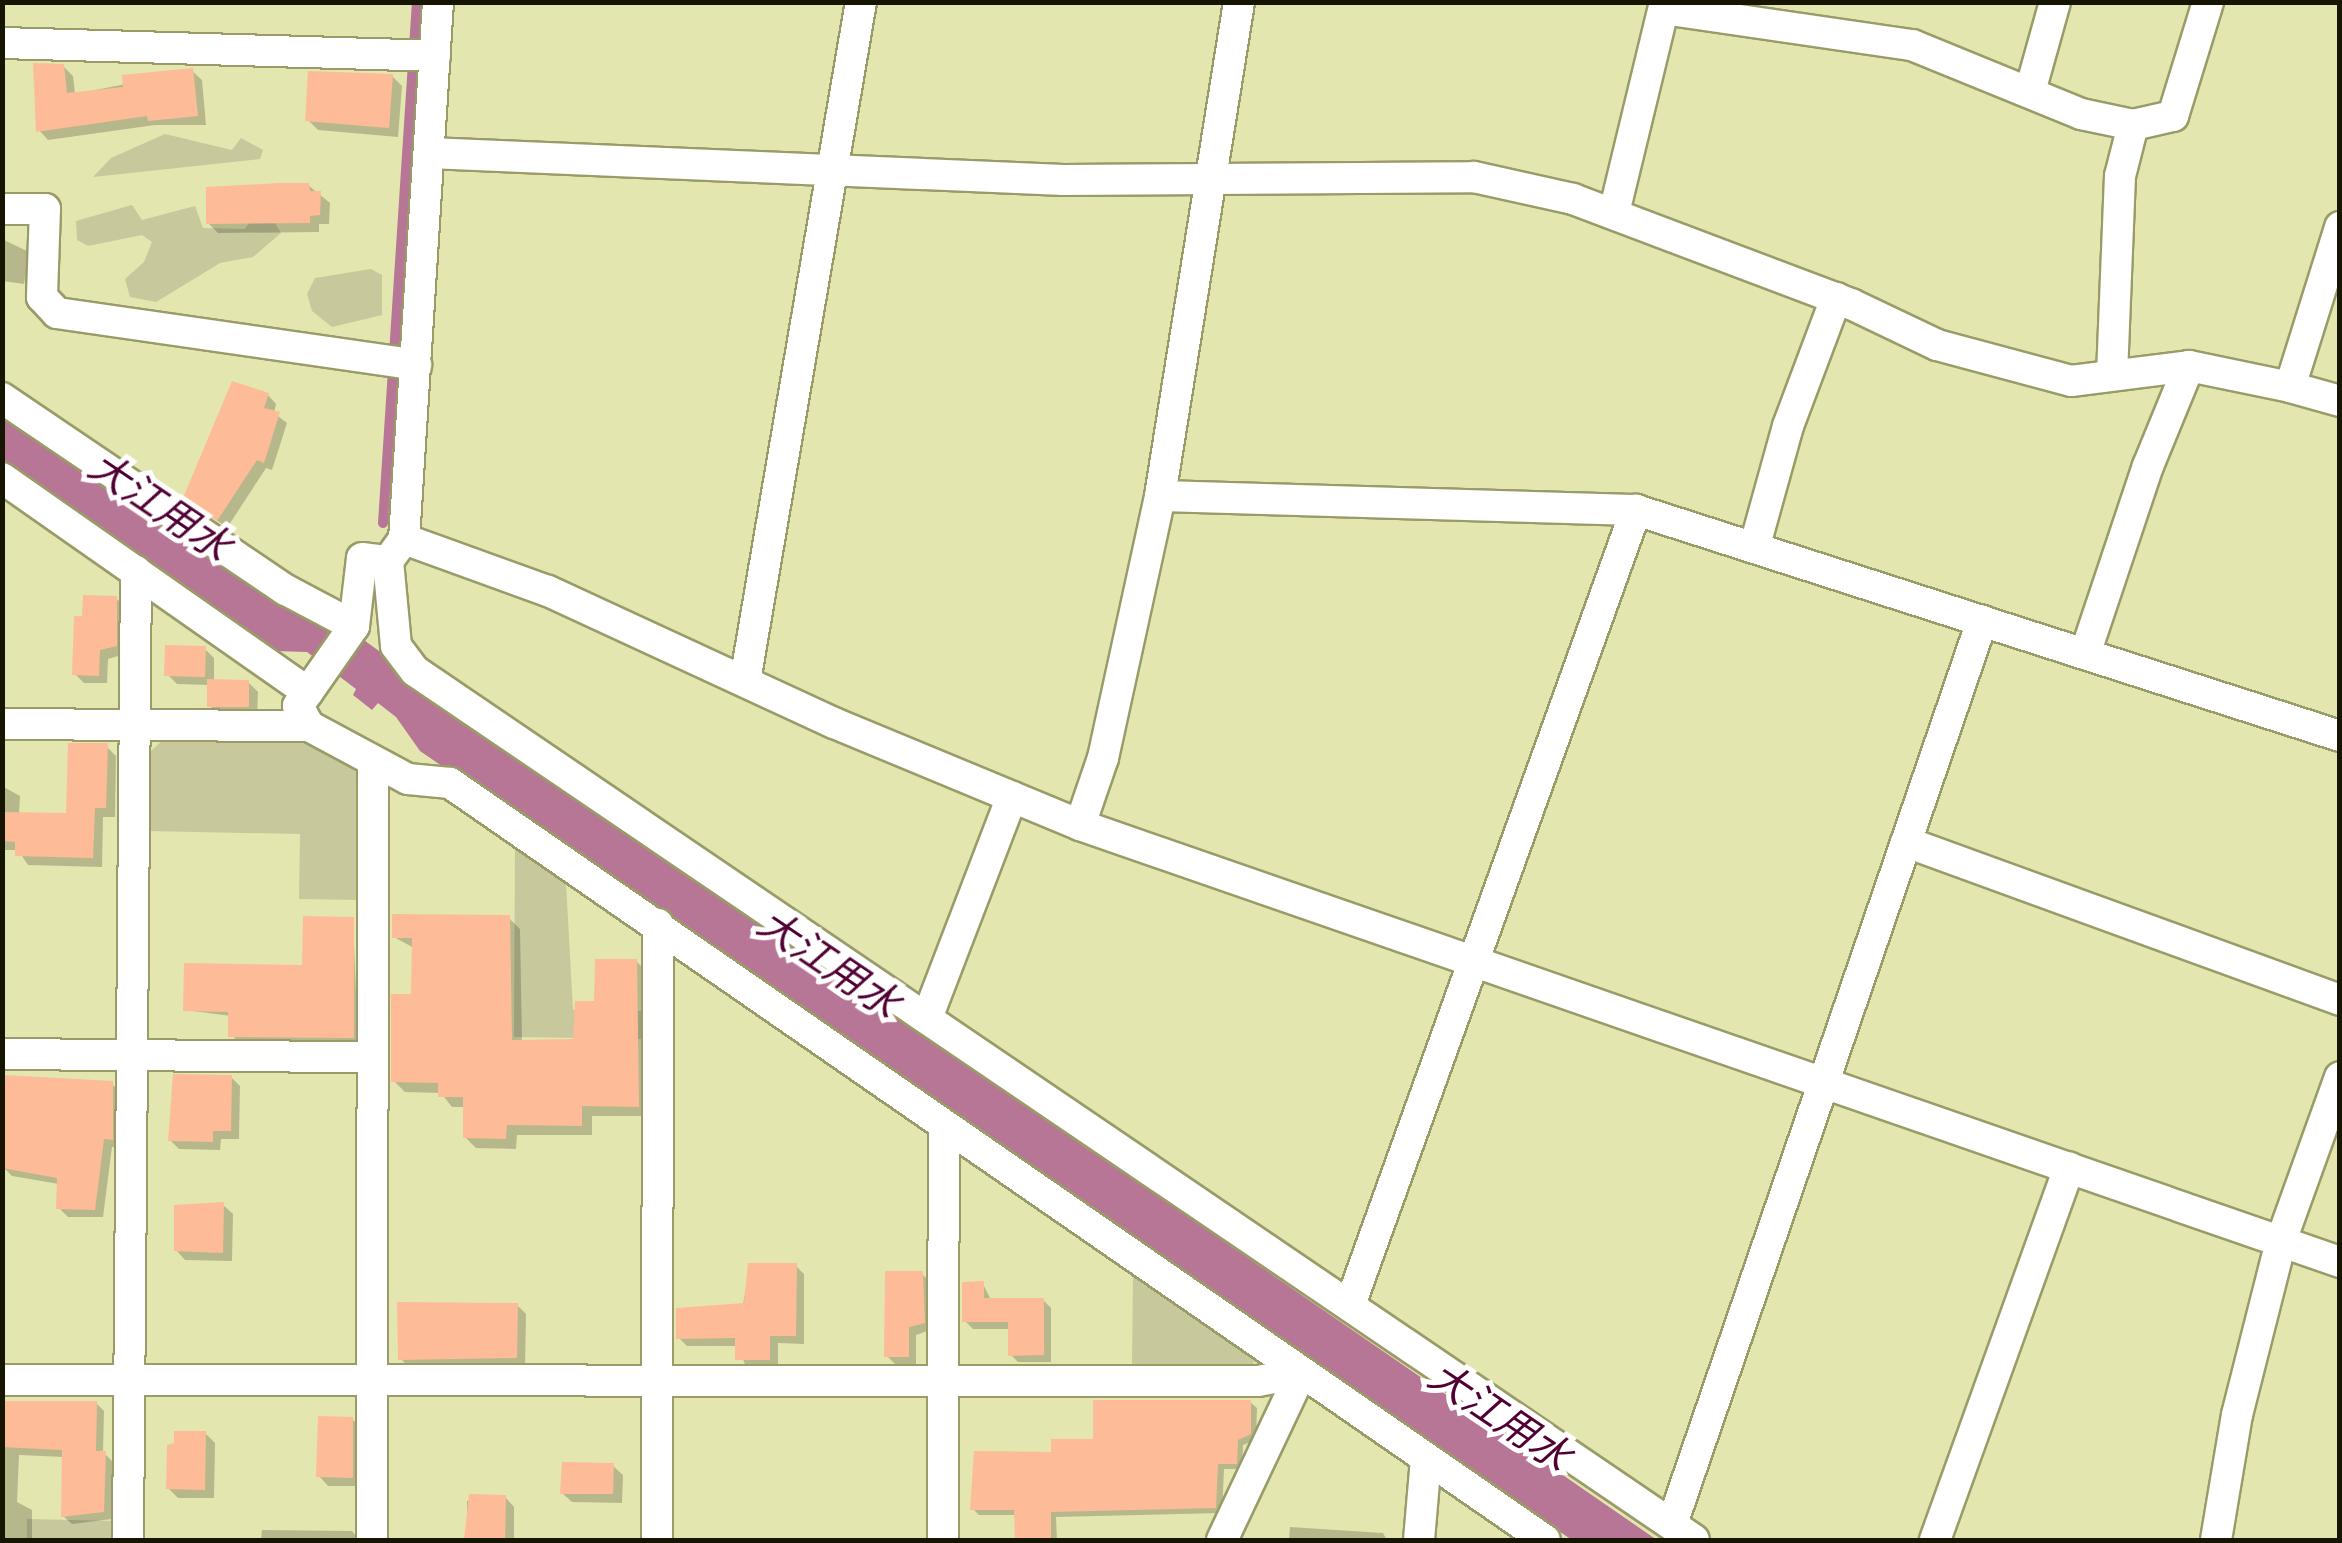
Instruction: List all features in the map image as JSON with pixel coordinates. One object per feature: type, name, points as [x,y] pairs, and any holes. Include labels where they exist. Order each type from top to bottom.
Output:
[{"type":"street","points":[[438,2],[419,55],[429,153],[399,363],[396,646],[415,671],[1352,1302],[1683,1532],[1820,1079],[1982,622]]},
{"type":"street","points":[[745,681],[836,170],[861,2]]},
{"type":"street","points":[[1080,825],[1103,758],[1160,496],[1238,2]]},
{"type":"street","points":[[2030,88],[2055,2]]},
{"type":"street","points":[[1614,214],[1665,6],[1912,45],[2030,88],[2082,114],[2133,126],[2173,116],[2208,2]]},
{"type":"street","points":[[2,43],[419,55]]},
{"type":"street","points":[[2112,376],[2120,176],[2133,126]]},
{"type":"street","points":[[429,153],[836,170],[1211,178],[1474,177],[1614,214],[1836,298],[1937,346],[2071,381],[2189,366],[2290,386],[2340,401]]},
{"type":"street","points":[[2,209],[45,209],[42,297],[57,313],[399,363]]},
{"type":"street","points":[[2290,386],[2340,226]]},
{"type":"street","points":[[1755,546],[1788,426],[1836,298]]},
{"type":"street","points":[[2085,654],[2148,466],[2189,366]]},
{"type":"street","points":[[2,398],[286,590],[354,626]]},
{"type":"street","points":[[2,478],[314,684]]},
{"type":"street","points":[[1160,496],[1636,510],[2340,736]]},
{"type":"street","points":[[1352,1302],[1636,510]]},
{"type":"street","points":[[309,726],[298,706],[354,626],[362,558],[396,550],[548,591],[745,681],[1080,825],[2340,1262]]},
{"type":"street","points":[[128,1540],[136,570]]},
{"type":"street","points":[[2,724],[309,726],[408,779],[450,783],[1545,1540]]},
{"type":"street","points":[[372,761],[372,1540]]},
{"type":"street","points":[[927,1018],[1012,797]]},
{"type":"street","points":[[1906,842],[2340,1000]]},
{"type":"street","points":[[657,1540],[658,924]]},
{"type":"street","points":[[2,1054],[372,1057]]},
{"type":"street","points":[[2216,1540],[2236,1415],[2280,1242],[2340,1078]]},
{"type":"street","points":[[942,1540],[944,1127]]},
{"type":"street","points":[[1935,1540],[2069,1167]]},
{"type":"street","points":[[2,1380],[1258,1381],[1301,1373]]},
{"type":"street","points":[[1222,1540],[1301,1373]]},
{"type":"street","points":[[1419,1540],[1426,1458]]},
{"type":"green space","points":[[165,134],[232,150],[241,138],[263,150],[260,159],[93,177],[111,158]]},
{"type":"green space","points":[[132,205],[142,220],[195,206],[203,228],[245,229],[254,216],[275,223],[281,233],[253,257],[220,263],[156,302],[130,297],[125,279],[144,262],[152,242],[142,235],[88,246],[77,240],[76,221]]},
{"type":"green space","points":[[371,269],[382,275],[382,315],[332,327],[312,311],[307,294],[315,278]]},
{"type":"green space","points":[[163,740],[320,743],[362,770],[359,900],[299,899],[300,834],[148,831],[150,752]]},
{"type":"green space","points":[[515,846],[566,883],[573,1010],[644,1011],[644,1039],[514,1037]]},
{"type":"green space","points":[[1133,1273],[1256,1355],[1252,1368],[1132,1366]]},
{"type":"green space","points":[[27,1519],[117,1521],[117,1540],[27,1540]]},
{"type":"shaded area","points":[[2,409],[357,635],[585,801],[1657,1540],[1572,1540],[420,751],[396,717],[378,703],[372,710],[353,695],[356,689],[307,652],[274,651],[3,459]]},
{"type":"building","points":[[33,63],[64,64],[67,93],[123,87],[122,75],[193,68],[198,116],[148,121],[147,116],[36,132]]},
{"type":"building","points":[[308,71],[393,74],[389,128],[305,121]]},
{"type":"building","points":[[309,183],[310,191],[321,191],[320,215],[310,216],[310,223],[206,224],[206,187]]},
{"type":"building","points":[[232,381],[269,393],[264,408],[280,412],[264,463],[257,460],[217,521],[183,498]]},
{"type":"building","points":[[83,595],[117,596],[117,646],[100,650],[99,676],[72,675],[74,616],[82,616]]},
{"type":"building","points":[[165,645],[206,646],[205,677],[164,676]]},
{"type":"building","points":[[207,679],[249,680],[249,707],[207,707]]},
{"type":"building","points":[[68,743],[108,743],[106,808],[95,808],[93,858],[15,856],[15,842],[2,841],[2,812],[66,813]]},
{"type":"building","points":[[392,914],[510,915],[512,1040],[573,1039],[575,1001],[594,1001],[595,959],[637,959],[639,1107],[582,1106],[582,1126],[507,1125],[506,1139],[463,1138],[463,1097],[438,1097],[438,1083],[391,1082],[391,994],[411,994],[412,938],[392,938]]},
{"type":"building","points":[[303,916],[354,917],[354,1038],[228,1037],[228,1012],[183,1011],[184,963],[302,965]]},
{"type":"building","points":[[173,1074],[232,1075],[231,1131],[213,1131],[213,1142],[168,1141]]},
{"type":"building","points":[[4,1075],[113,1081],[113,1140],[104,1139],[95,1210],[56,1209],[57,1178],[2,1168]]},
{"type":"building","points":[[224,1202],[223,1253],[174,1251],[174,1205]]},
{"type":"building","points":[[748,1263],[797,1263],[796,1336],[770,1336],[770,1360],[735,1360],[735,1338],[676,1339],[676,1308],[744,1303]]},
{"type":"building","points":[[885,1271],[923,1271],[925,1323],[909,1327],[909,1357],[884,1357]]},
{"type":"building","points":[[984,1281],[984,1298],[1044,1298],[1044,1355],[1008,1356],[1008,1322],[962,1322],[962,1282]]},
{"type":"building","points":[[397,1302],[518,1303],[517,1358],[398,1360]]},
{"type":"building","points":[[1093,1400],[1251,1400],[1251,1434],[1238,1440],[1237,1464],[1218,1464],[1216,1508],[1051,1512],[1051,1540],[1015,1540],[1014,1510],[970,1510],[974,1451],[1051,1452],[1051,1439],[1093,1439]]},
{"type":"building","points":[[2,1401],[97,1401],[96,1451],[106,1451],[104,1512],[61,1517],[62,1450],[2,1447]]},
{"type":"building","points":[[318,1416],[353,1417],[353,1478],[316,1477]]},
{"type":"building","points":[[174,1431],[206,1431],[205,1490],[166,1489],[167,1445],[174,1443]]},
{"type":"building","points":[[562,1462],[614,1463],[613,1494],[560,1494]]},
{"type":"building","points":[[469,1494],[506,1495],[505,1540],[464,1540]]},
{"type":"waterway","points":[[383,523],[417,2]]},
{"type":"water label","name":"大江用水","points":[[160,506]]},
{"type":"water label","name":"大江用水","points":[[829,963]]},
{"type":"water label","name":"大江用水","points":[[1500,1416]]}]
